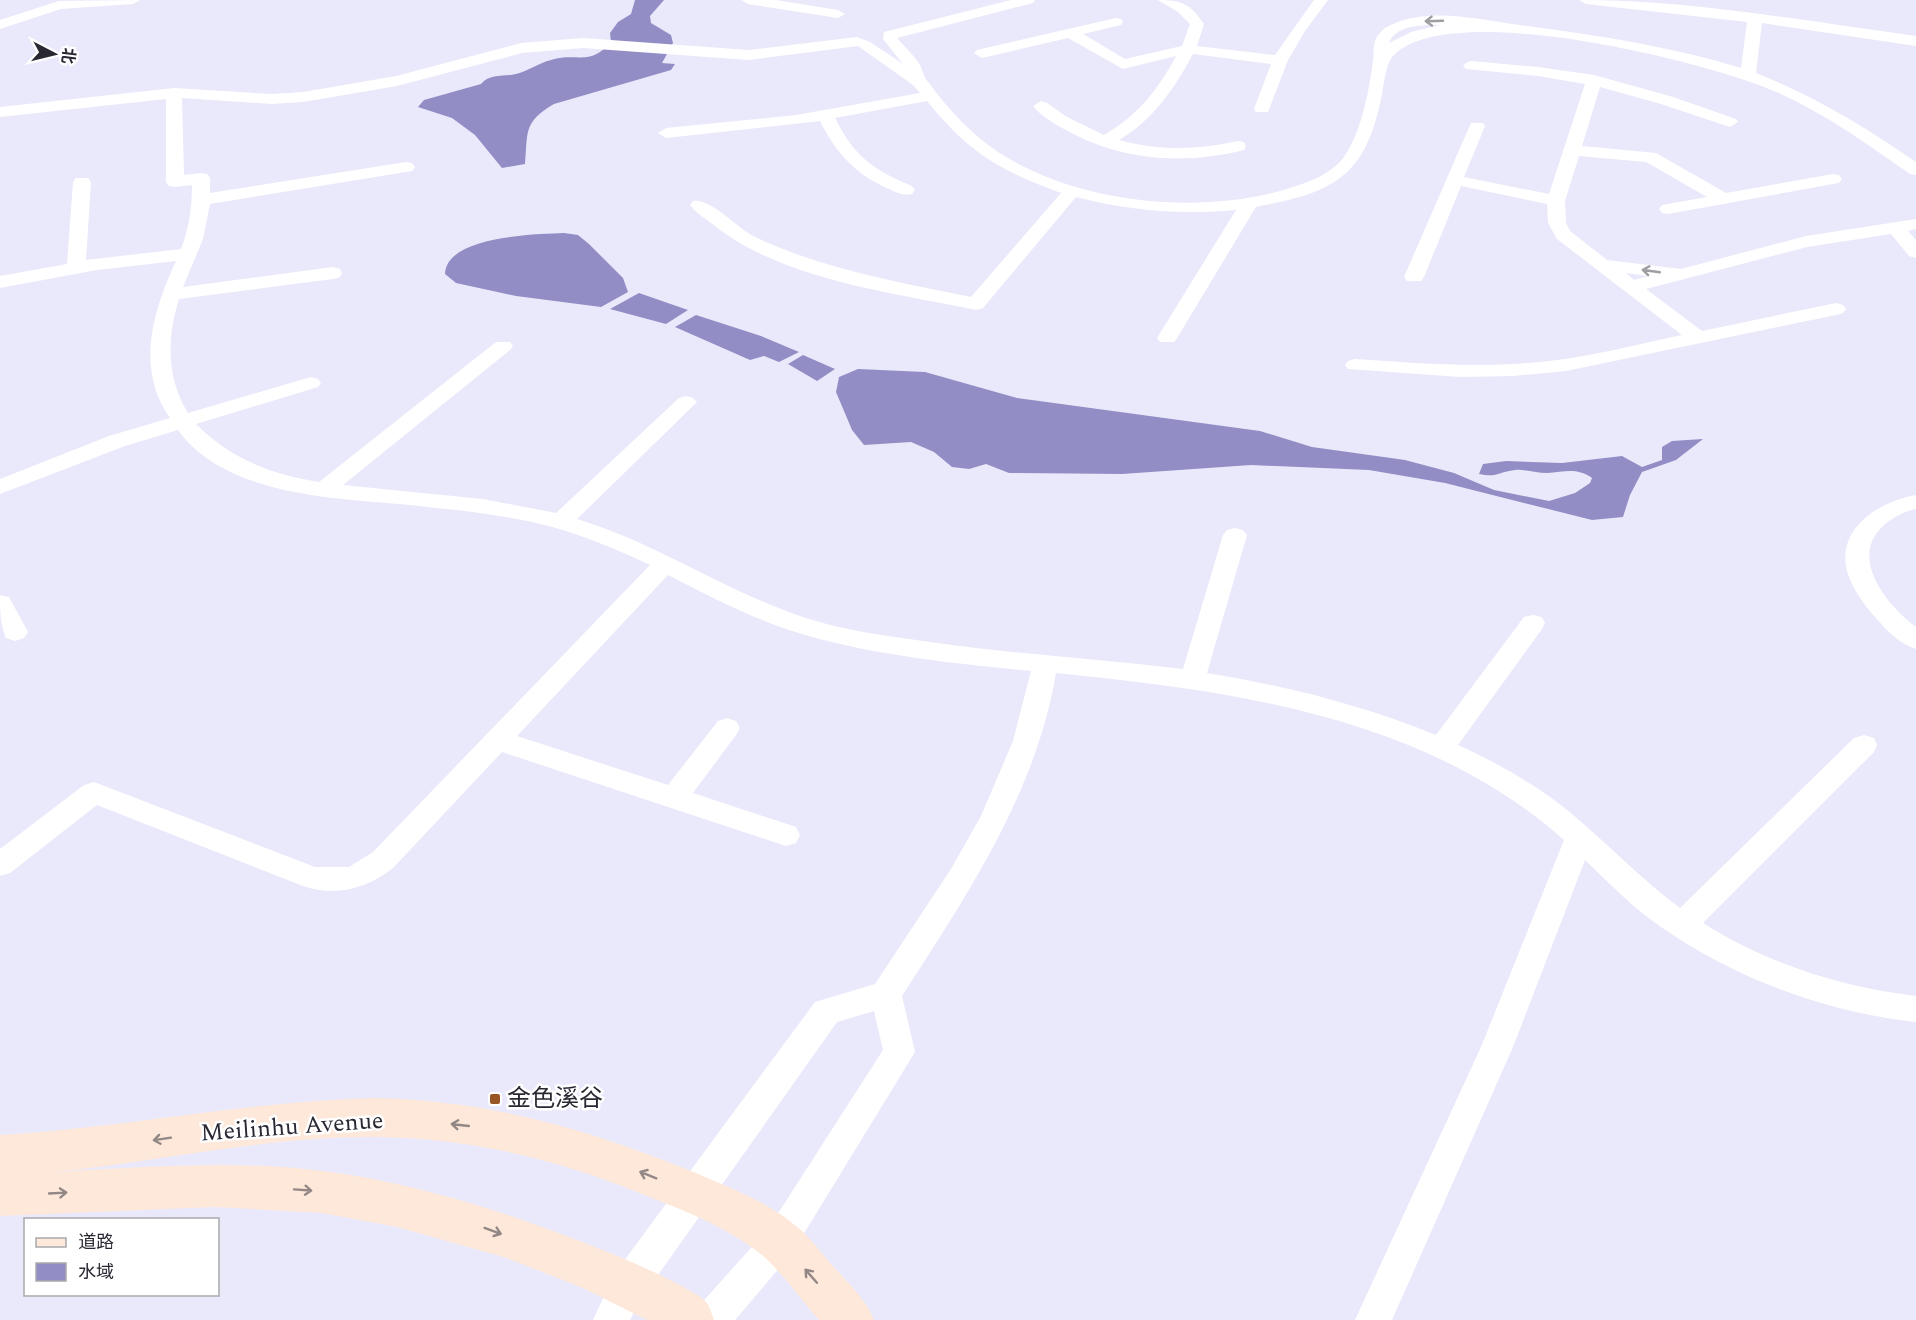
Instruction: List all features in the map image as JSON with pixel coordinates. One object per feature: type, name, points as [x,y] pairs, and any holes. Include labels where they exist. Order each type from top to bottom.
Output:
[{"type":"main road","name":"Meilinhu Avenue","points":[[0,1155],[39,1154],[110,1147],[203,1133],[351,1118],[417,1120],[486,1127],[547,1140],[626,1167],[693,1194],[746,1220],[780,1242],[850,1320]]},
{"type":"main road","points":[[0,1195],[245,1186],[321,1191],[400,1205],[477,1225],[576,1261],[619,1303],[674,1309],[690,1320]]},
{"type":"street","points":[[0,25],[59,6],[133,0]]},
{"type":"street","points":[[748,0],[764,1],[863,29],[912,65],[919,82]]},
{"type":"street","points":[[0,112],[174,93],[272,99],[303,98],[397,81],[521,48],[583,44],[749,56],[863,29],[1028,0]]},
{"type":"street","points":[[1106,141],[1120,133],[1162,96],[1194,37],[1197,24],[1191,14],[1165,0]]},
{"type":"street","points":[[1262,109],[1280,60],[1298,30],[1321,0]]},
{"type":"street","points":[[1586,0],[1755,18],[1916,41]]},
{"type":"street","points":[[1748,75],[1755,18]]},
{"type":"street","points":[[863,29],[919,82],[969,139],[1003,162],[1072,191],[1138,204],[1220,207],[1249,204],[1293,193],[1318,183],[1345,167],[1356,153],[1363,137],[1386,35],[1414,22],[1441,20],[1626,45],[1748,75],[1804,99],[1847,124],[1916,170]]},
{"type":"street","points":[[982,53],[1116,22]]},
{"type":"street","points":[[1069,33],[1123,64],[1188,49],[1280,60]]},
{"type":"street","points":[[1471,66],[1524,69],[1594,80],[1671,99],[1730,122]]},
{"type":"street","points":[[1594,80],[1556,201],[1554,214],[1563,235],[1699,338]]},
{"type":"street","points":[[174,93],[175,182],[201,178],[201,200],[199,222],[171,294],[160,335],[159,364],[167,395],[184,421],[199,440],[222,459],[251,472],[289,483],[481,505],[561,521],[616,542],[770,615],[826,632],[888,645],[1193,678],[1273,692],[1367,718],[1441,748],[1532,799],[1580,837],[1645,898],[1682,925],[1737,957],[1842,996],[1899,1008],[1916,1009]]},
{"type":"street","points":[[666,133],[825,115],[930,96]]},
{"type":"street","points":[[1041,106],[1056,120],[1073,129],[1140,151],[1186,155],[1213,153],[1238,146]]},
{"type":"street","points":[[825,115],[838,142],[851,159],[878,179],[906,190]]},
{"type":"street","points":[[1414,277],[1478,126]]},
{"type":"street","points":[[1572,150],[1650,157],[1724,199]]},
{"type":"street","points":[[201,200],[406,167]]},
{"type":"street","points":[[1455,180],[1556,201]]},
{"type":"street","points":[[1668,209],[1833,180]]},
{"type":"street","points":[[76,267],[82,182]]},
{"type":"street","points":[[699,205],[742,237],[785,258],[851,277],[976,304],[1072,191]]},
{"type":"street","points":[[1167,338],[1249,204]]},
{"type":"street","points":[[1632,286],[1806,242],[1916,224]]},
{"type":"street","points":[[1895,228],[1916,252]]},
{"type":"street","points":[[0,282],[76,267],[188,254]]},
{"type":"street","points":[[1602,264],[1681,275]]},
{"type":"street","points":[[171,294],[333,273]]},
{"type":"street","points":[[1355,365],[1429,371],[1533,369],[1566,365],[1836,309]]},
{"type":"street","points":[[325,488],[503,346]]},
{"type":"street","points":[[0,471],[117,441],[311,383]]},
{"type":"street","points":[[561,521],[686,402]]},
{"type":"street","points":[[0,487],[117,441]]},
{"type":"street","points":[[1916,502],[1904,503],[1881,515],[1863,532],[1857,552],[1859,575],[1876,604],[1902,631],[1916,640]]},
{"type":"street","points":[[1193,678],[1235,535]]},
{"type":"street","points":[[0,865],[94,792],[313,878],[338,882],[364,876],[383,860],[664,564]]},
{"type":"street","points":[[0,603],[15,632]]},
{"type":"street","points":[[1441,748],[1533,623]]},
{"type":"street","points":[[619,1303],[693,1194],[826,1012],[886,994],[968,866],[1001,800],[1023,752],[1038,705],[1046,663]]},
{"type":"street","points":[[674,798],[727,728]]},
{"type":"street","points":[[498,740],[786,835]]},
{"type":"street","points":[[1682,925],[1864,745]]},
{"type":"street","points":[[1373,1320],[1497,1047],[1580,837]]},
{"type":"street","points":[[711,1320],[780,1242],[898,1052],[886,994]]},
{"type":"water","points":[[635,0],[664,0],[650,16],[651,23],[671,35],[673,43],[662,63],[675,64],[671,70],[554,104],[544,110],[532,122],[529,129],[525,164],[502,168],[475,135],[452,118],[418,107],[424,100],[481,84],[489,78],[516,74],[560,58],[589,57],[596,54],[611,42],[610,33],[618,22],[631,14]]},
{"type":"water","points":[[564,233],[578,235],[589,244],[623,278],[628,292],[601,307],[516,296],[456,283],[445,274],[449,261],[460,252],[476,245],[514,236]]},
{"type":"water","points":[[639,293],[688,310],[666,324],[610,309]]},
{"type":"water","points":[[696,315],[761,336],[799,352],[779,362],[764,356],[750,360],[675,327]]},
{"type":"water","points":[[803,355],[835,369],[817,381],[788,364]]},
{"type":"water","points":[[858,369],[925,372],[1017,398],[1260,431],[1312,447],[1405,460],[1454,473],[1494,490],[1549,501],[1575,493],[1590,483],[1592,478],[1581,472],[1570,471],[1547,473],[1519,470],[1494,475],[1479,474],[1483,464],[1506,461],[1562,463],[1622,456],[1642,467],[1662,460],[1662,447],[1672,441],[1703,439],[1676,460],[1642,472],[1630,495],[1623,517],[1592,520],[1445,483],[1369,470],[1251,465],[1122,474],[1009,473],[986,464],[969,469],[952,467],[934,452],[911,442],[864,445],[852,430],[836,392],[839,377]]},
{"type":"place","name":"金色溪谷","points":[[495,1099]]}]
